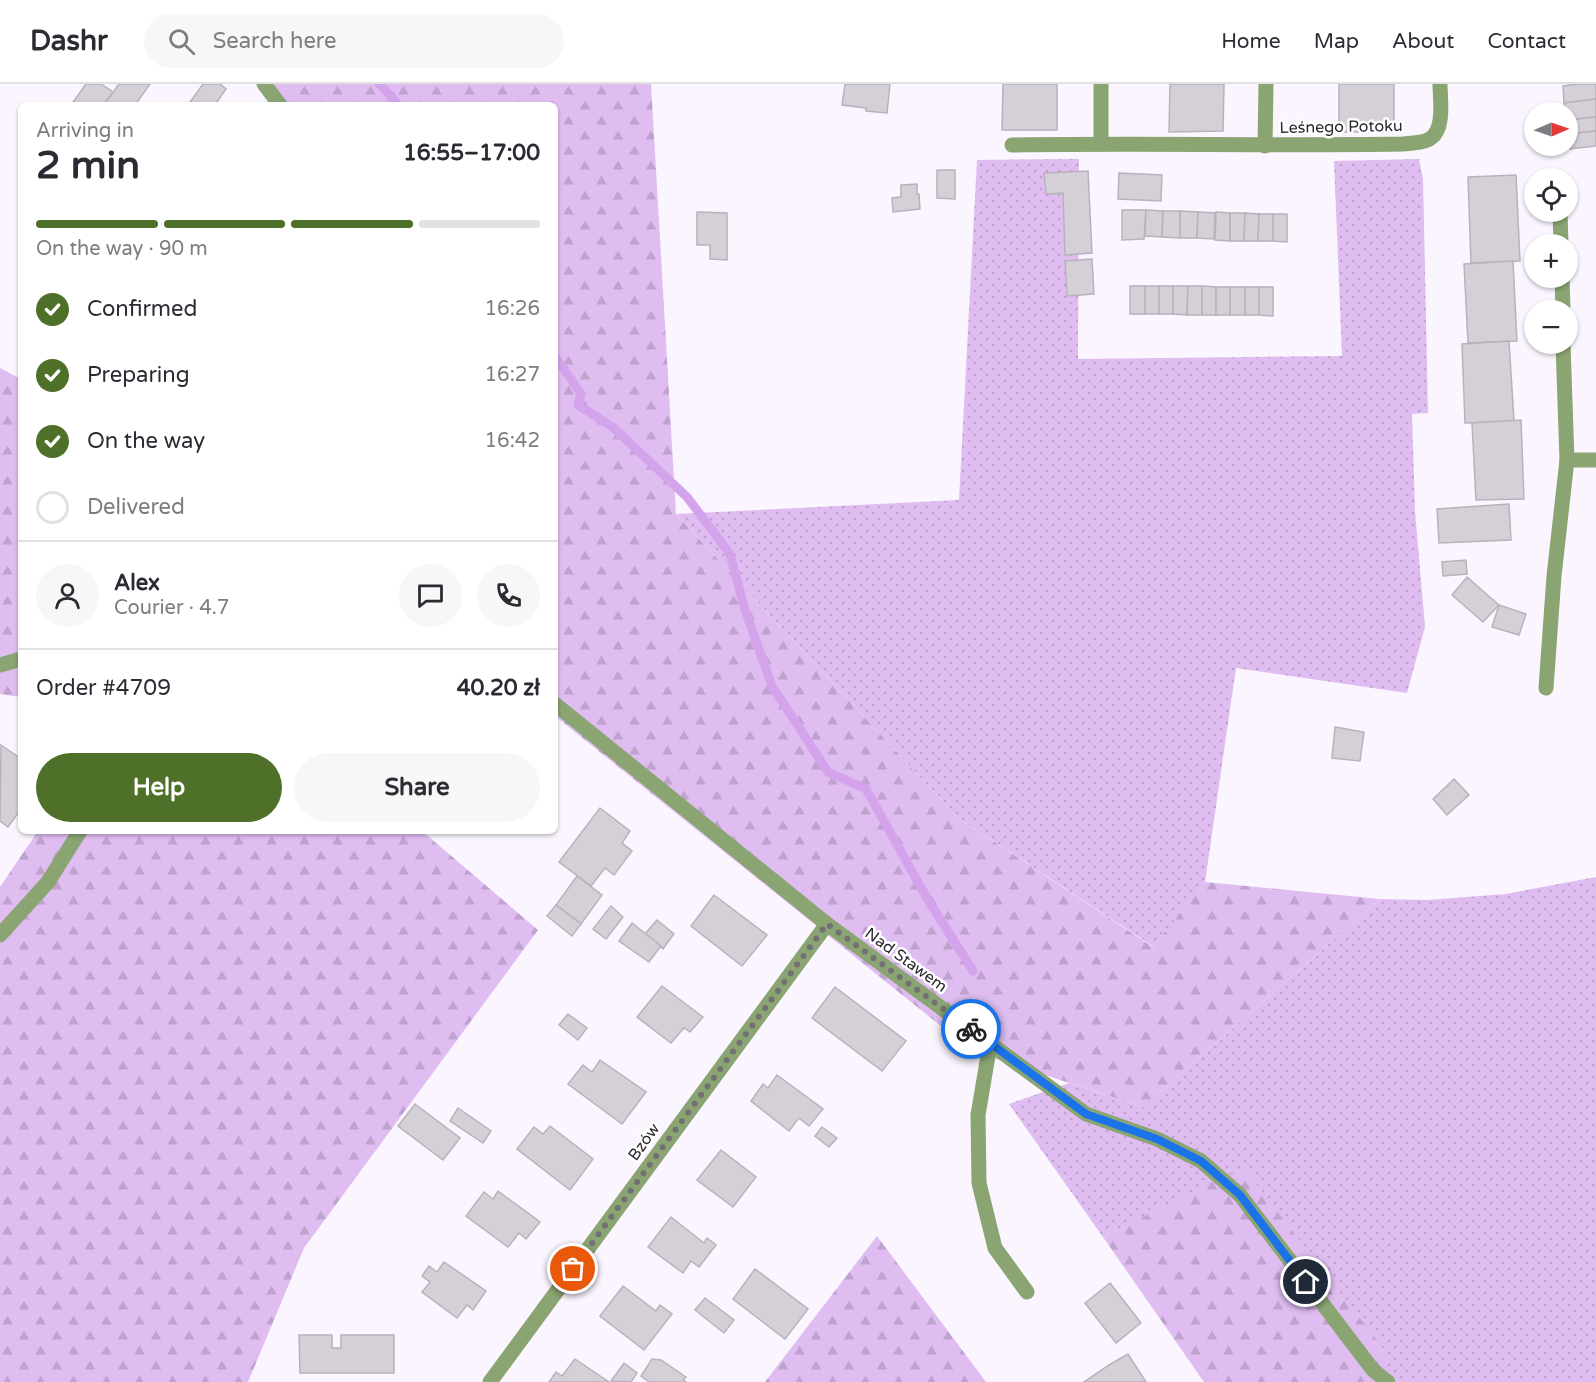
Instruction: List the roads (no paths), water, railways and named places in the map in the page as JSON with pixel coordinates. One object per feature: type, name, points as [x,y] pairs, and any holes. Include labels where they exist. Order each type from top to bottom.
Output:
[{"type":"street","points":[[264,84],[278,102]]},
{"type":"street","points":[[1101,84],[1101,144]]},
{"type":"street","name":"Leśnego Potoku","points":[[1265,146],[1266,84]]},
{"type":"street","name":"Leśnego Potoku","points":[[1012,146],[1403,144],[1431,138],[1441,125],[1440,84]]},
{"type":"street","points":[[1546,688],[1554,576],[1567,460],[1563,354]]},
{"type":"street","points":[[1567,460],[1596,460]]},
{"type":"street","points":[[0,665],[18,659]]},
{"type":"street","name":"Nad Stawem","points":[[558,706],[827,924],[1086,1114],[1157,1139],[1201,1161],[1240,1195],[1373,1370],[1388,1382]]},
{"type":"street","points":[[0,934],[48,882],[78,834]]},
{"type":"street","name":"Bzów","points":[[490,1382],[827,924]]},
{"type":"street","points":[[990,1044],[978,1115],[979,1183],[995,1248],[1027,1292]]},
{"type":"waterway","points":[[379,84],[396,102]]},
{"type":"waterway","points":[[558,360],[581,394],[578,405],[614,428],[687,497],[730,554],[745,610],[772,686],[828,772],[866,789],[928,900],[973,971]]}]
